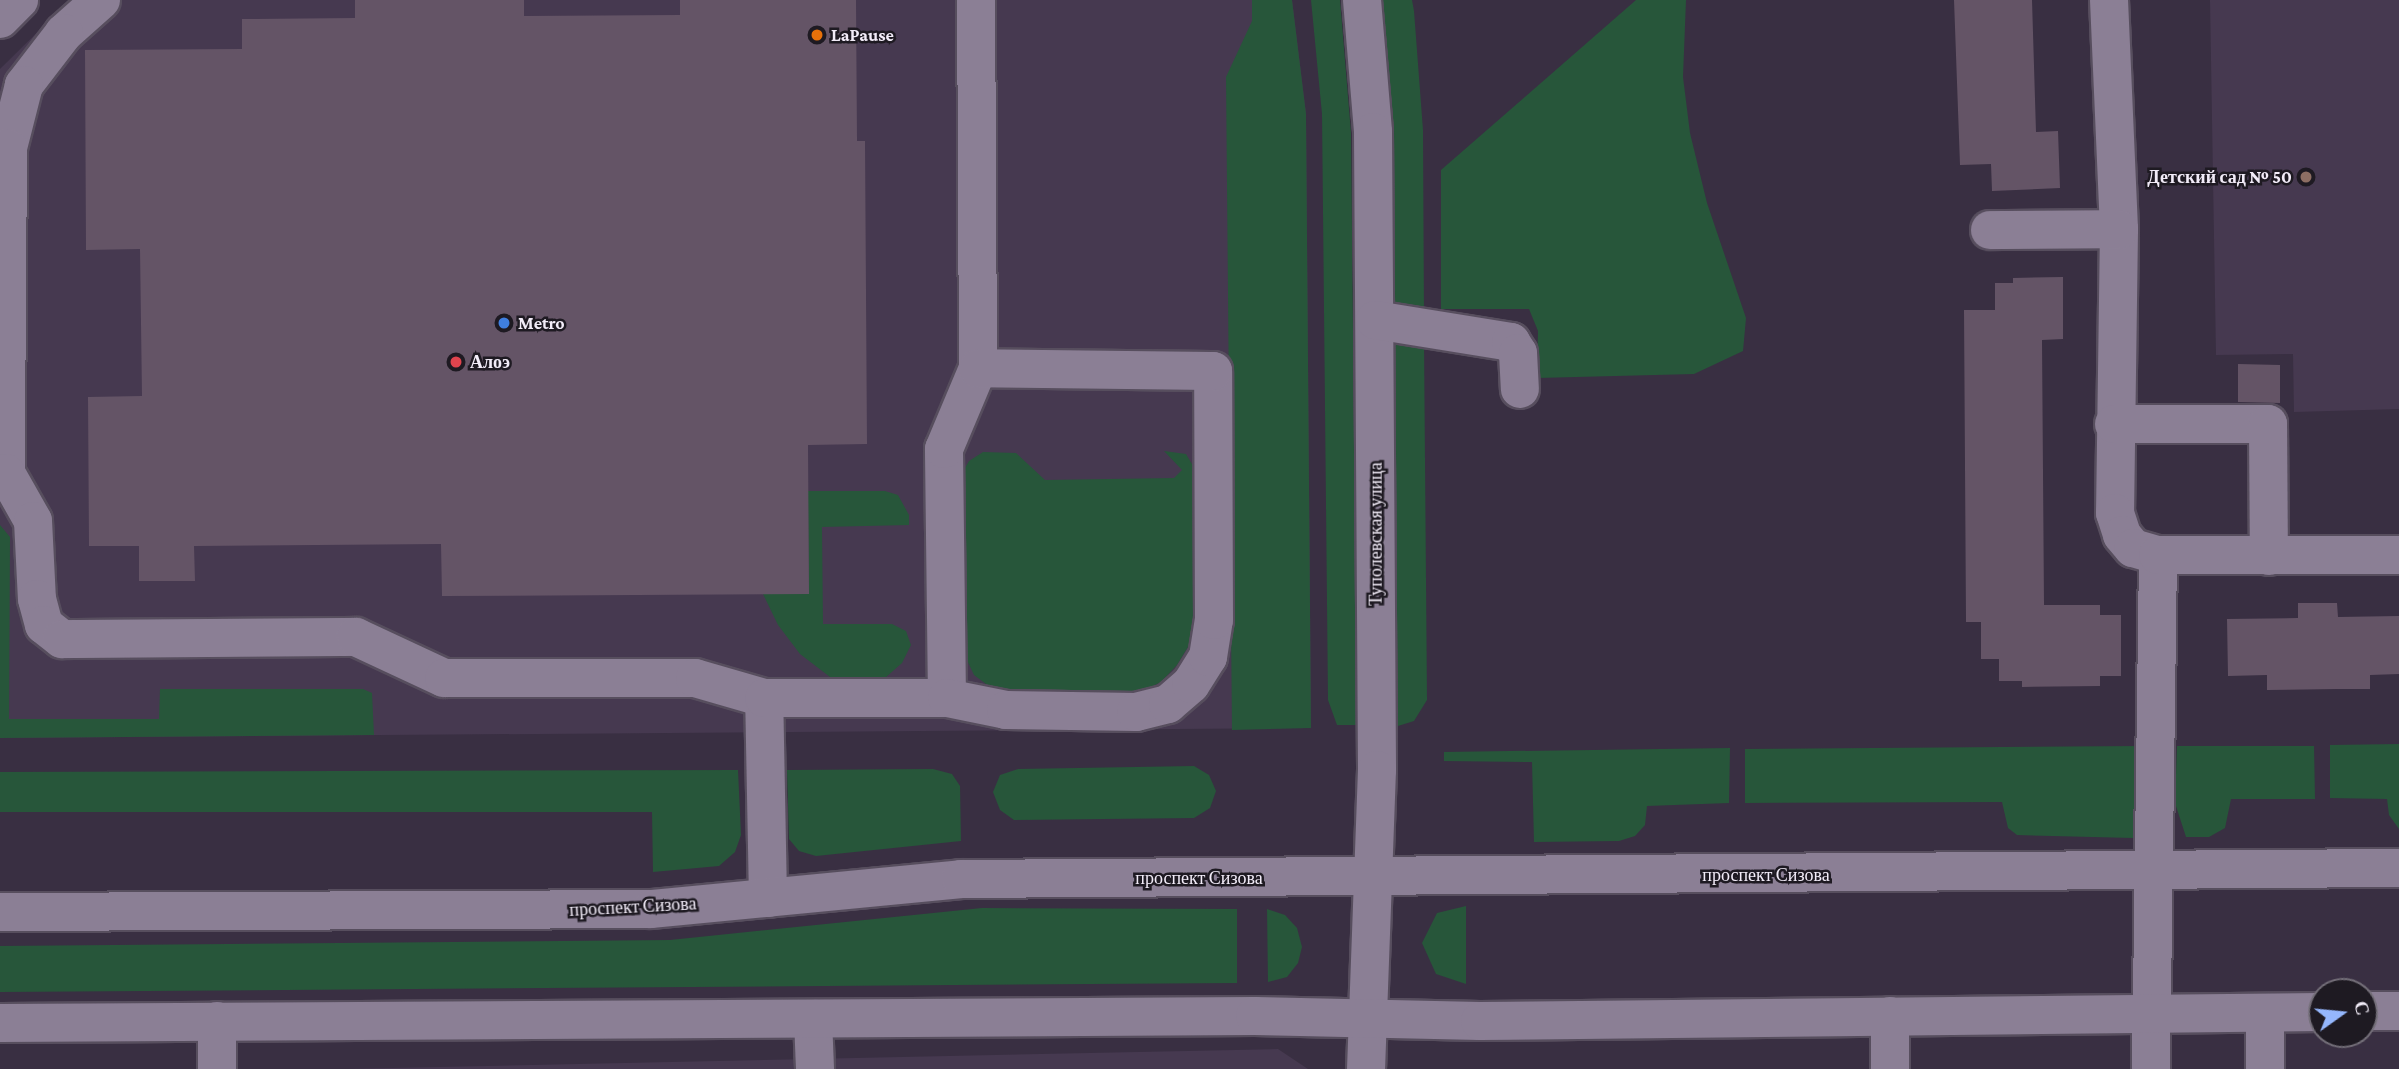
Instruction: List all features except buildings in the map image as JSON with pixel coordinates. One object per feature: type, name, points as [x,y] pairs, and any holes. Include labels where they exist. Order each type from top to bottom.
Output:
[{"type":"street","points":[[0,19],[19,0]]},
{"type":"street","points":[[101,0],[64,33],[24,85],[8,148],[6,473],[33,521],[37,599],[44,625],[62,639],[356,637],[444,678],[695,678],[764,698],[947,698],[1006,710],[1136,712],[1168,704],[1191,684],[1208,657],[1214,620],[1213,371],[978,368]]},
{"type":"street","points":[[947,698],[944,449],[978,368],[976,0]]},
{"type":"street","name":"Туполевская улица","points":[[1362,0],[1373,132],[1377,771],[1366,1069]]},
{"type":"street","points":[[2109,0],[2119,229],[2114,424],[2115,513],[2122,535],[2133,548],[2158,555],[2399,555]]},
{"type":"street","points":[[1990,230],[2119,229]]},
{"type":"street","points":[[1375,320],[1511,342],[1518,354],[1520,389]]},
{"type":"street","points":[[2114,424],[2268,424],[2269,556]]},
{"type":"street","points":[[2151,1069],[2153,874],[2159,731],[2158,555]]},
{"type":"street","points":[[764,698],[768,898]]},
{"type":"street","name":"проспект Сизова","points":[[0,912],[651,909],[961,879],[2153,874],[2399,868]]},
{"type":"street","points":[[2378,1011],[2399,1011]]},
{"type":"street","points":[[0,1023],[813,1018],[1368,1019],[2308,1012]]},
{"type":"street","points":[[2265,1013],[2265,1069]]},
{"type":"street","points":[[1890,1016],[1890,1069]]},
{"type":"street","points":[[813,1018],[815,1069]]},
{"type":"street","points":[[217,1021],[217,1069]]},
{"type":"shaded area","points":[[70,0],[1292,0],[1306,114],[1311,728],[0,738],[0,69]]},
{"type":"shaded area","name":"Детский сад № 50","points":[[2210,0],[2399,0],[2399,409],[2294,412],[2293,354],[2216,355]]},
{"type":"shaded area","points":[[1278,1049],[1308,1069],[344,1069]]},
{"type":"green space","points":[[1252,0],[1292,0],[1306,114],[1311,728],[1232,730],[1226,77],[1252,21]]},
{"type":"green space","points":[[1311,0],[1340,0],[1351,133],[1357,725],[1337,725],[1328,700],[1322,114]]},
{"type":"green space","points":[[1381,0],[1412,0],[1414,11],[1423,130],[1424,315],[1394,306],[1392,132]]},
{"type":"green space","points":[[1636,0],[1686,0],[1683,77],[1690,133],[1707,203],[1746,318],[1743,351],[1694,374],[1537,378],[1538,331],[1529,309],[1441,309],[1441,170]]},
{"type":"green space","points":[[1394,342],[1424,342],[1427,700],[1414,721],[1398,726]]},
{"type":"green space","points":[[1164,451],[1186,454],[1199,476],[1199,615],[1191,642],[1177,665],[1161,682],[1136,694],[1010,693],[990,687],[974,675],[965,656],[961,475],[969,461],[983,452],[1016,453],[1045,480],[1174,478],[1182,470]]},
{"type":"green space","points":[[808,491],[885,491],[898,495],[909,515],[909,525],[822,527],[823,624],[892,624],[906,631],[911,645],[902,663],[885,678],[861,687],[830,677],[800,654],[778,625],[763,594],[809,593]]},
{"type":"green space","points":[[0,525],[10,537],[9,719],[159,719],[160,689],[363,689],[372,693],[374,735],[0,738]]},
{"type":"green space","points":[[2399,744],[2399,829],[2389,815],[2387,799],[2330,798],[2330,745]]},
{"type":"green space","points":[[2143,746],[2144,805],[2133,838],[2017,835],[2008,828],[2002,802],[1745,803],[1745,749]]},
{"type":"green space","points":[[2177,746],[2314,746],[2315,799],[2231,799],[2225,828],[2209,837],[2186,837],[2175,803]]},
{"type":"green space","points":[[1730,748],[1729,803],[1647,806],[1645,825],[1635,836],[1619,841],[1534,842],[1532,762],[1444,761],[1444,752]]},
{"type":"green space","points":[[1194,766],[1209,775],[1216,791],[1210,808],[1194,818],[1014,820],[1000,810],[993,792],[1000,775],[1018,769]]},
{"type":"green space","points":[[933,769],[952,774],[960,786],[961,841],[816,856],[799,851],[789,839],[787,770]]},
{"type":"green space","points":[[738,770],[741,835],[735,852],[719,866],[653,872],[652,812],[0,812],[0,772]]},
{"type":"green space","points":[[1466,906],[1466,984],[1436,974],[1422,943],[1437,913]]},
{"type":"green space","points":[[982,908],[1237,909],[1237,983],[0,992],[0,946],[670,940]]},
{"type":"green space","points":[[1267,909],[1285,915],[1297,928],[1302,947],[1298,963],[1287,977],[1268,982]]},
{"type":"place","name":"LaPause","points":[[817,35]]},
{"type":"place","name":"Детский сад № 50","points":[[2306,177]]},
{"type":"place","name":"Metro","points":[[504,323]]},
{"type":"place","name":"Алоэ","points":[[456,362]]}]
